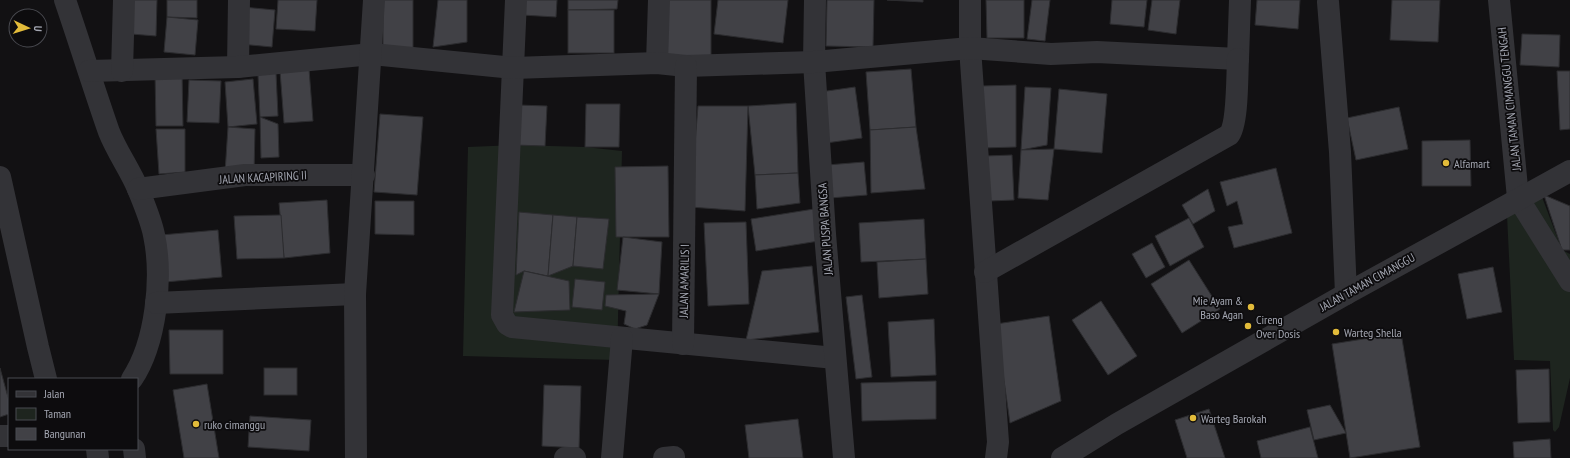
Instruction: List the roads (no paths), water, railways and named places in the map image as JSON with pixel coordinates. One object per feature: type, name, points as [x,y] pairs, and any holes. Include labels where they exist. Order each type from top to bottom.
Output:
[{"type":"street","points":[[65,0],[110,134],[138,189],[154,234],[157,255],[156,303],[150,340],[141,366],[133,378]]},
{"type":"street","points":[[122,71],[124,0]]},
{"type":"street","points":[[238,67],[240,0]]},
{"type":"street","points":[[356,458],[355,294],[372,54],[374,0]]},
{"type":"street","points":[[516,0],[502,315],[507,324],[512,327],[834,358]]},
{"type":"street","points":[[657,62],[659,0]]},
{"type":"street","name":"JALAN PUSPA BANGSA","points":[[815,0],[814,62],[834,358],[844,458]]},
{"type":"street","points":[[970,0],[970,48],[997,450],[1013,458]]},
{"type":"street","points":[[985,272],[1230,135],[1233,131],[1235,118],[1240,0]]},
{"type":"street","name":"JALAN TAMAN CIMANGGU TENGAH","points":[[1499,0],[1518,198]]},
{"type":"street","points":[[1328,2],[1340,152],[1346,294]]},
{"type":"street","points":[[89,71],[122,71],[149,68],[238,67],[372,54],[514,68],[657,62],[686,66],[814,62],[970,48],[1051,54],[1097,52],[1238,59]]},
{"type":"street","name":"JALAN AMARILIS I","points":[[683,344],[686,66]]},
{"type":"street","name":"JALAN TAMAN CIMANGGU","points":[[1062,458],[1117,424],[1346,294],[1570,170]]},
{"type":"street","name":"JALAN KACAPIRING II","points":[[138,189],[245,176],[364,175]]},
{"type":"street","points":[[0,176],[46,378]]},
{"type":"street","points":[[1518,198],[1570,280]]},
{"type":"street","points":[[156,303],[355,294]]},
{"type":"street","points":[[612,458],[622,338]]},
{"type":"street","points":[[565,458],[575,458]]},
{"type":"place","name":"Alfamart","points":[[1446,163]]},
{"type":"place","name":"Mie Ayam & Baso Agan","points":[[1251,307]]},
{"type":"place","name":"Cireng Over Dosis","points":[[1248,326]]},
{"type":"place","name":"Warteg Shella","points":[[1336,332]]},
{"type":"place","name":"Warteg Barokah","points":[[1193,418]]},
{"type":"place","name":"ruko cimanggu","points":[[196,424]]}]
